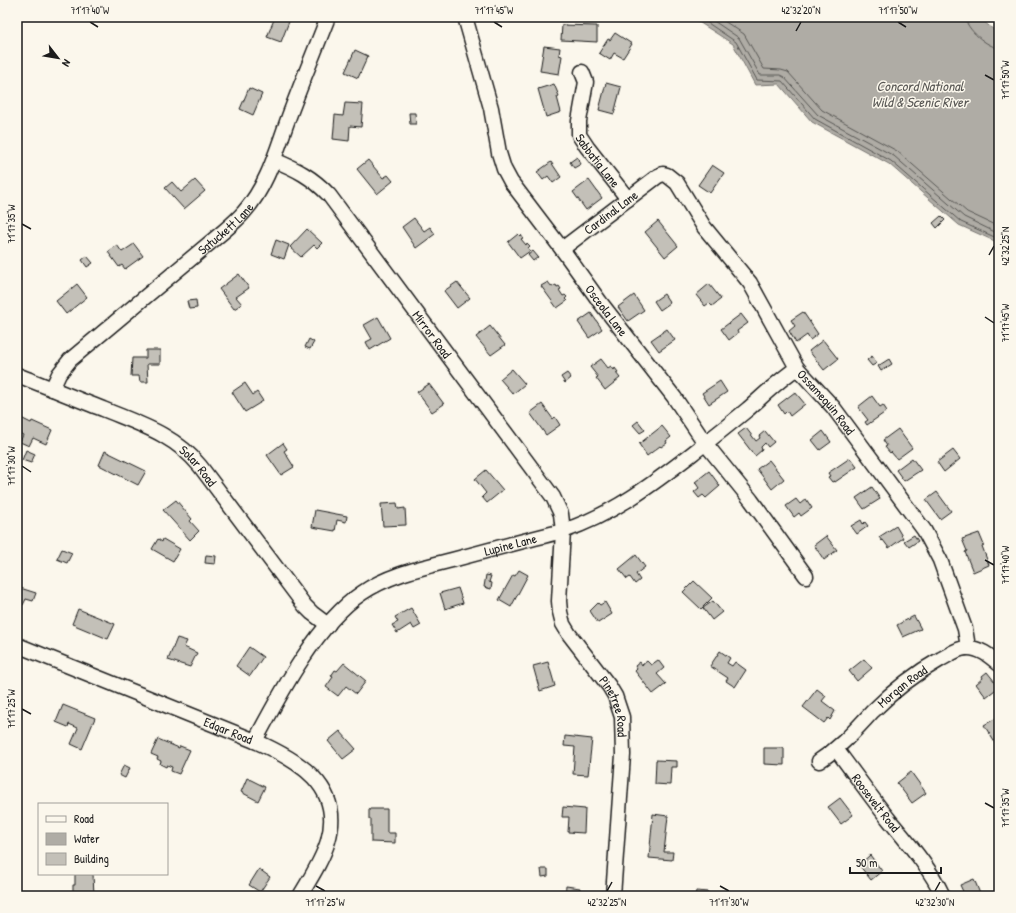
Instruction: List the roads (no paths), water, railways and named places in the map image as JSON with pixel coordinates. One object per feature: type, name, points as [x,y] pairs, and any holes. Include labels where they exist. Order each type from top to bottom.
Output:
[{"type":"street","name":"Satuckett Lane","points":[[52,389],[59,374],[70,360],[224,231],[244,212],[260,189],[274,160],[290,113],[328,17]]},
{"type":"street","name":"Osceola Lane","points":[[465,17],[491,108],[499,152],[504,169],[511,182],[600,302],[674,397],[705,443],[751,500],[806,576]]},
{"type":"street","name":"Sabbatia Lane","points":[[582,72],[586,82],[579,121],[579,135],[628,199]]},
{"type":"street","name":"Mirror Road","points":[[274,160],[309,176],[319,184],[328,195],[553,496],[561,514],[563,531]]},
{"type":"street","name":"Ossamequin Road","points":[[658,176],[663,174],[667,175],[677,183],[704,227],[742,272],[758,296],[797,368],[837,412],[930,540],[940,560],[965,629],[967,641],[966,648]]},
{"type":"street","name":"Cardinal Lane","points":[[562,249],[658,176]]},
{"type":"street","name":"Lupine Lane","points":[[255,741],[288,682],[314,643],[349,602],[362,592],[377,584],[408,572],[563,531],[608,512],[656,481],[748,410],[780,380],[797,368]]},
{"type":"street","name":"Solar Road","points":[[17,374],[153,430],[180,445],[200,466],[305,606],[328,625]]},
{"type":"street","name":"Pinetree Road","points":[[563,531],[559,601],[563,624],[615,696],[622,718],[623,755],[612,896]]},
{"type":"street","name":"Edgar Road","points":[[17,645],[255,741],[277,751],[304,768],[315,778],[328,801],[331,815],[331,829],[322,857],[300,896]]},
{"type":"street","points":[[966,648],[980,650],[999,664]]},
{"type":"street","name":"Morgan Road","points":[[819,761],[836,749],[900,686],[930,665],[958,650],[966,648]]},
{"type":"street","name":"Roosevelt Road","points":[[836,749],[924,865],[943,896]]},
{"type":"water","name":"Concord National Wild & Scenic River","points":[[691,17],[978,17],[999,34],[999,243],[959,225],[889,164],[812,122],[779,84],[755,85],[733,44]]}]
